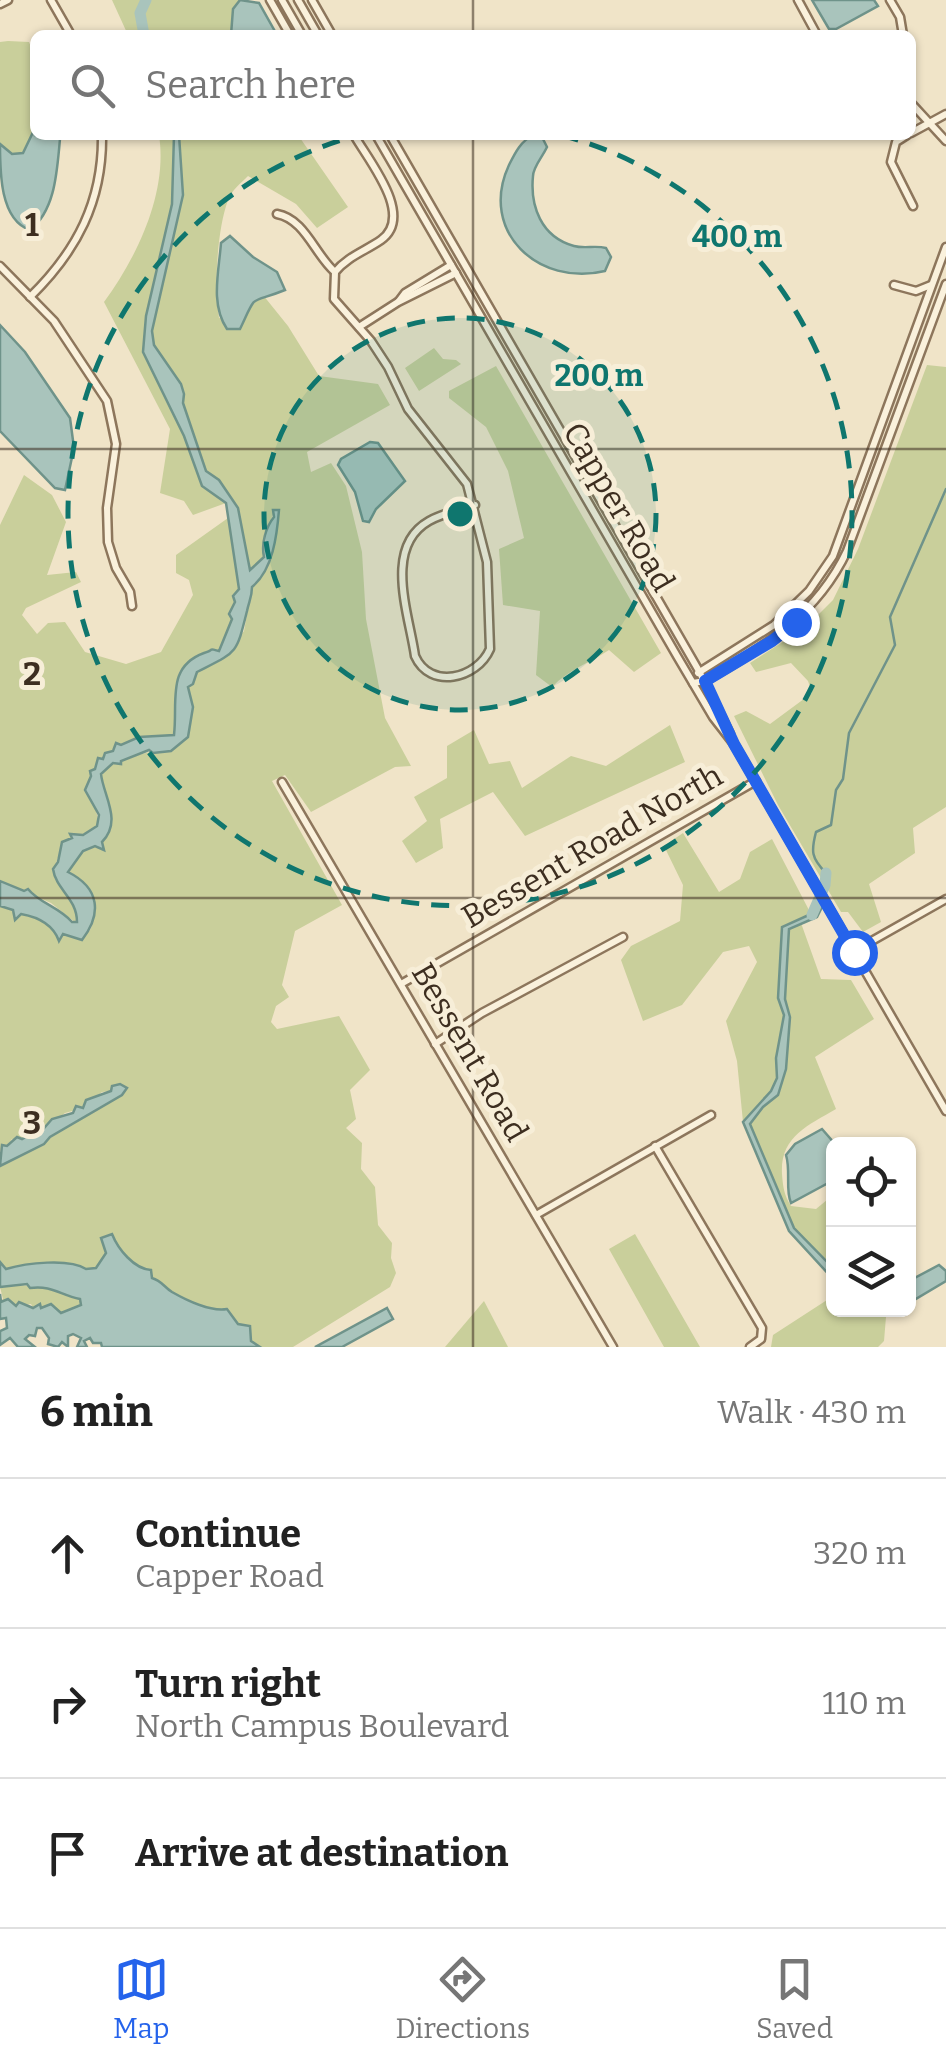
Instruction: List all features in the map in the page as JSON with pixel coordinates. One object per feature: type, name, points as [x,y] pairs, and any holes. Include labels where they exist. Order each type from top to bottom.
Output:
[{"type":"street","points":[[0,4],[8,0]]},
{"type":"street","points":[[51,0],[68,30]]},
{"type":"street","points":[[270,0],[287,30]]},
{"type":"street","points":[[282,0],[299,30]]},
{"type":"street","points":[[298,0],[315,30]]},
{"type":"street","points":[[312,0],[329,30]]},
{"type":"street","points":[[798,0],[814,30]]},
{"type":"street","points":[[890,0],[902,30]]},
{"type":"street","points":[[916,109],[946,141]]},
{"type":"street","points":[[916,131],[946,114]]},
{"type":"street","points":[[30,297],[65,260],[84,229],[98,187],[102,140]]},
{"type":"street","points":[[357,140],[391,200],[395,218],[390,233],[348,259],[335,272],[334,299],[388,367],[408,409],[462,475],[475,505],[490,594],[490,650],[477,667],[441,678],[423,670],[416,656],[402,558],[408,542],[425,523],[475,505]]},
{"type":"street","name":"Capper Road","points":[[379,140],[692,683],[756,781],[946,1111]]},
{"type":"street","name":"Capper Road","points":[[393,140],[705,681],[734,744]]},
{"type":"street","points":[[899,140],[891,162],[913,206]]},
{"type":"street","points":[[277,214],[288,216],[335,272]]},
{"type":"street","points":[[692,683],[699,671],[774,624],[809,591],[833,556],[946,247]]},
{"type":"street","points":[[0,266],[54,322],[100,387],[113,416],[116,444],[106,530],[111,555],[130,592],[132,606]]},
{"type":"street","points":[[359,327],[454,269]]},
{"type":"street","points":[[692,683],[705,681],[772,641],[828,587],[848,551],[946,284]]},
{"type":"street","points":[[894,285],[916,291],[932,285]]},
{"type":"street","points":[[867,464],[879,468]]},
{"type":"street","points":[[809,591],[817,600]]},
{"type":"street","name":"Bessent Road North","points":[[401,984],[756,781]]},
{"type":"street","name":"Bessent Road","points":[[282,782],[613,1347]]},
{"type":"street","points":[[854,952],[946,899]]},
{"type":"street","points":[[436,1044],[482,1013],[623,937]]},
{"type":"street","points":[[536,1214],[710,1115]]},
{"type":"street","points":[[655,1146],[762,1328],[763,1336],[750,1347]]},
{"type":"green space","points":[[112,0],[240,0],[233,10],[231,30],[126,30]]},
{"type":"green space","points":[[0,42],[30,44],[30,138],[23,153],[12,154],[0,144]]},
{"type":"green space","points":[[159,140],[175,140],[172,204],[146,316],[143,352],[184,436],[202,486],[226,503],[193,515],[184,501],[160,493],[170,429],[104,302],[128,265],[147,223],[161,157]]},
{"type":"green space","points":[[179,140],[301,140],[348,207],[317,228],[296,204],[248,176],[229,197],[224,212],[217,275],[219,318],[244,321],[244,313],[263,295],[319,376],[378,384],[390,405],[307,452],[311,472],[331,463],[346,486],[362,552],[366,619],[385,718],[411,766],[395,767],[311,812],[285,775],[272,781],[342,905],[295,931],[282,985],[289,997],[276,1006],[271,1022],[277,1029],[339,1016],[370,1070],[350,1090],[356,1119],[346,1128],[362,1143],[361,1169],[375,1187],[378,1225],[392,1243],[396,1273],[390,1287],[293,1347],[260,1347],[250,1342],[249,1326],[238,1324],[227,1310],[206,1307],[172,1292],[152,1278],[152,1271],[127,1257],[111,1234],[106,1253],[96,1268],[47,1263],[6,1269],[0,1262],[0,1166],[122,1095],[102,1092],[38,1134],[12,1139],[0,1152],[0,906],[42,921],[59,939],[62,933],[82,934],[90,930],[94,911],[91,897],[68,872],[83,851],[95,846],[103,850],[102,842],[112,817],[100,774],[121,761],[188,737],[188,687],[197,672],[220,661],[244,631],[252,586],[265,571],[275,541],[274,511],[262,548],[264,557],[249,571],[238,508],[219,480],[206,471],[183,402],[184,394],[154,344],[152,331],[183,195]]},
{"type":"green space","points":[[434,348],[443,359],[461,364],[419,391],[405,368]]},
{"type":"green space","points":[[927,365],[946,367],[946,807],[913,828],[915,853],[869,884],[881,922],[863,932],[848,912],[841,912],[778,805],[734,716],[746,711],[770,724],[812,693],[808,681],[791,663],[756,672],[750,663],[806,627],[833,600],[858,549]]},
{"type":"green space","points":[[496,366],[661,653],[634,672],[609,650],[552,687],[536,675],[540,611],[503,605],[499,549],[524,538],[508,471],[486,427],[449,398],[449,391]]},
{"type":"green space","points":[[24,475],[52,495],[66,522],[47,575],[76,572],[81,582],[26,608],[22,615],[37,634],[48,623],[65,622],[85,652],[126,664],[161,652],[193,595],[189,580],[176,573],[176,555],[228,518],[239,589],[229,630],[219,651],[212,649],[194,658],[179,672],[174,735],[119,745],[91,775],[89,790],[98,817],[97,827],[62,845],[55,871],[55,879],[76,909],[76,923],[51,903],[0,881],[0,525]]},
{"type":"green space","points":[[670,725],[685,762],[525,836],[493,792],[440,819],[443,848],[416,863],[402,841],[427,821],[414,797],[447,778],[447,746],[474,730],[489,764],[510,761],[522,788],[571,756],[606,766]]},
{"type":"green space","points":[[683,833],[719,892],[740,879],[750,852],[772,839],[811,914],[782,927],[778,998],[784,1015],[776,1058],[777,1078],[771,1091],[743,1122],[737,1061],[726,1021],[757,962],[749,946],[723,952],[682,1005],[643,1021],[621,960],[631,946],[680,921],[683,885],[664,846]]},
{"type":"green space","points":[[801,923],[821,979],[851,980],[874,1019],[815,1057],[836,1109],[797,1134],[783,1161],[783,1187],[791,1206],[816,1209],[826,1201],[826,1261],[794,1228],[750,1124],[778,1095],[786,1069],[789,929]]},
{"type":"green space","points":[[635,1234],[700,1347],[664,1347],[609,1249]]},
{"type":"green space","points":[[4,1284],[58,1288],[67,1296],[80,1299],[81,1306],[61,1313],[33,1308],[31,1304],[16,1307],[0,1301],[0,1287]]},
{"type":"green space","points":[[484,1301],[508,1347],[445,1347]]},
{"type":"green space","points":[[826,1301],[826,1317],[886,1317],[884,1341],[878,1347],[771,1347],[773,1335]]},
{"type":"water","points":[[240,0],[259,3],[274,30],[231,30],[233,9]]},
{"type":"water","points":[[812,0],[874,0],[878,6],[829,29]]},
{"type":"water","points":[[30,138],[60,140],[50,200],[39,222],[30,230],[20,225],[7,206],[0,144],[12,154],[23,153]]},
{"type":"water","points":[[174,140],[179,140],[183,195],[152,331],[154,345],[181,384],[183,403],[206,471],[219,480],[238,508],[250,570],[264,557],[264,541],[273,510],[279,510],[277,530],[269,562],[252,587],[237,644],[228,655],[197,672],[188,687],[193,707],[188,737],[171,751],[149,750],[121,764],[113,763],[101,774],[111,817],[102,842],[104,850],[95,846],[83,851],[68,872],[79,878],[92,894],[93,921],[82,940],[63,934],[59,941],[44,922],[21,914],[15,920],[13,910],[0,906],[0,881],[24,891],[28,889],[77,922],[74,907],[53,869],[62,842],[72,838],[70,834],[83,835],[97,826],[99,815],[85,790],[90,771],[95,769],[98,758],[103,759],[105,753],[113,751],[116,743],[174,735],[179,676],[192,659],[212,649],[219,651],[232,619],[229,614],[235,602],[233,596],[239,589],[226,503],[202,486],[184,436],[143,352],[146,316],[172,204]]},
{"type":"water","points":[[544,140],[547,147],[533,176],[540,219],[563,242],[606,248],[611,257],[605,271],[558,271],[537,262],[508,232],[502,212],[502,189],[509,165],[525,141]]},
{"type":"water","points":[[230,236],[277,272],[285,290],[255,301],[240,329],[227,329],[217,298],[221,243]]},
{"type":"water","points":[[0,325],[25,352],[70,418],[74,448],[65,490],[55,488],[0,431]]},
{"type":"water","points":[[370,442],[378,443],[405,481],[376,509],[369,522],[363,521],[355,492],[338,465],[341,459]]},
{"type":"water","points":[[818,901],[822,907],[817,917],[789,929],[786,1069],[778,1095],[750,1124],[794,1228],[826,1261],[826,1271],[789,1231],[743,1122],[771,1091],[777,1078],[776,1058],[784,1015],[778,998],[782,927],[811,914]]},
{"type":"water","points":[[120,1084],[127,1088],[122,1095],[44,1144],[0,1166],[2,1145],[7,1146],[17,1137],[39,1134],[52,1119],[73,1113],[76,1106],[83,1108],[86,1100]]},
{"type":"water","points":[[822,1129],[829,1137],[826,1184],[791,1203],[786,1155],[795,1144]]},
{"type":"water","points":[[112,1234],[127,1257],[151,1270],[152,1278],[191,1302],[227,1309],[238,1324],[250,1326],[251,1341],[260,1347],[102,1347],[90,1338],[84,1341],[87,1347],[77,1347],[81,1338],[73,1334],[68,1336],[68,1347],[62,1342],[58,1347],[48,1344],[49,1338],[42,1328],[25,1339],[35,1347],[18,1347],[10,1338],[0,1345],[0,1331],[7,1328],[6,1318],[0,1319],[0,1294],[1,1302],[8,1299],[16,1306],[19,1302],[33,1308],[51,1304],[61,1313],[81,1305],[80,1299],[50,1289],[30,1288],[27,1284],[0,1287],[0,1262],[6,1269],[47,1263],[96,1268],[106,1253],[101,1238]]},
{"type":"water","points":[[939,1265],[946,1271],[946,1281],[916,1299],[916,1277]]},
{"type":"water","points":[[387,1308],[393,1319],[342,1347],[315,1347]]},
{"type":"waterway","points":[[143,30],[140,13],[146,0]]},
{"type":"waterway","points":[[826,873],[814,854],[816,832],[831,825],[849,733],[895,645],[890,617],[946,489]]},
{"type":"waterway","points":[[812,915],[826,873]]},
{"type":"route","points":[[796,622],[705,681],[734,744],[854,952]]}]
